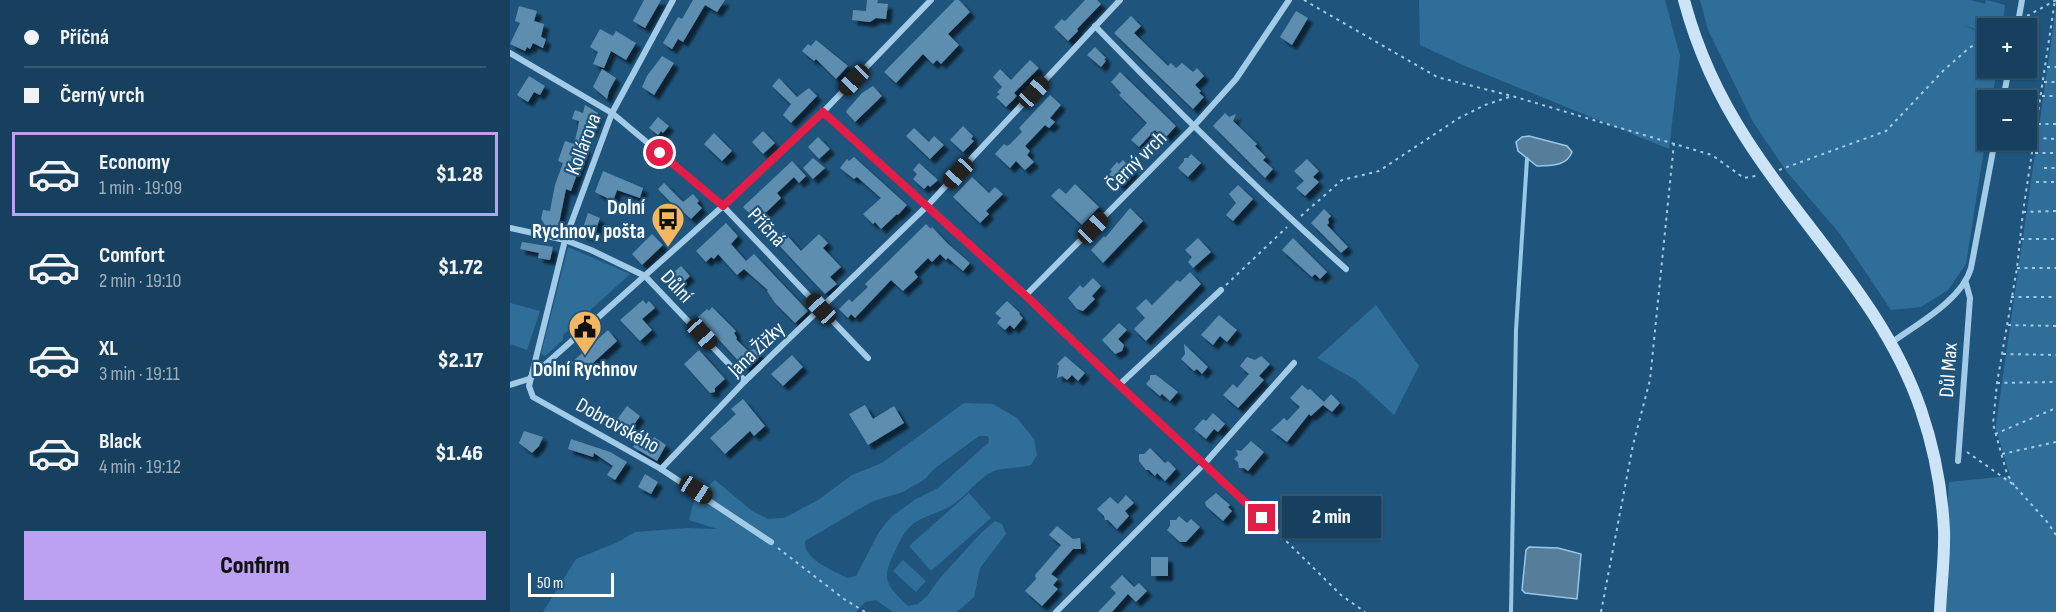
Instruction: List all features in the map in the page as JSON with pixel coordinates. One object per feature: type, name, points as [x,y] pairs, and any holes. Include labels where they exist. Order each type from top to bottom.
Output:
[{"type":"main road","points":[[1684,0],[1709,70],[1726,106],[1769,173],[1853,282],[1891,343],[1921,410],[1937,467],[1944,530],[1940,612]]},
{"type":"street","name":"Kollárova","points":[[529,379],[565,240],[612,113],[673,0]]},
{"type":"street","points":[[510,385],[529,379],[723,206],[823,112],[931,0]]},
{"type":"street","points":[[927,206],[1120,0]]},
{"type":"street","name":"Černý vrch","points":[[1026,296],[1193,127],[1236,79],[1289,0]]},
{"type":"street","points":[[2018,18],[2022,0]]},
{"type":"street","name":"Černý vrch","points":[[1095,26],[1193,127],[1346,269]]},
{"type":"street","name":"Příčná","points":[[510,53],[612,113],[723,206],[868,358]]},
{"type":"street","points":[[823,112],[1026,296],[1276,531]]},
{"type":"street","name":"Důl Max","points":[[1891,343],[1956,295],[1966,283],[1971,268],[1993,150]]},
{"type":"street","name":"Jana Žižky","points":[[661,468],[745,381],[927,206]]},
{"type":"street","name":"Důlní","points":[[510,228],[565,240],[645,276],[745,381]]},
{"type":"street","name":"Důl Max","points":[[1959,461],[1970,298],[1966,283]]},
{"type":"street","points":[[1119,385],[1221,290]]},
{"type":"street","points":[[1056,612],[1205,463],[1294,363]]},
{"type":"street","name":"Dobrovského","points":[[529,379],[528,386],[533,397],[661,468],[771,542]]},
{"type":"path","points":[[1304,0],[1437,77],[1512,96],[1712,155],[1744,178],[1769,173],[1886,131],[1944,70],[1977,43]]},
{"type":"path","points":[[2022,18],[2056,0]]},
{"type":"path","points":[[2037,131],[2056,0]]},
{"type":"path","points":[[2046,67],[2056,67]]},
{"type":"path","points":[[2044,82],[2056,82]]},
{"type":"path","points":[[1221,290],[1292,221],[1310,209],[1342,180],[1379,171],[1459,118],[1485,105],[1512,96]]},
{"type":"path","points":[[2042,96],[2056,96]]},
{"type":"path","points":[[2038,124],[2056,124]]},
{"type":"path","points":[[2037,138],[2056,139]]},
{"type":"path","points":[[1601,612],[1634,446],[1650,380],[1674,143]]},
{"type":"path","points":[[2034,150],[1997,383],[1993,424],[2007,474],[2056,536]]},
{"type":"path","points":[[2034,153],[2056,153]]},
{"type":"path","points":[[2044,168],[2056,168]]},
{"type":"path","points":[[2036,182],[2056,182]]},
{"type":"path","points":[[2024,212],[2056,211]]},
{"type":"path","points":[[2021,239],[2056,239]]},
{"type":"path","points":[[2017,268],[2056,268]]},
{"type":"path","points":[[2011,297],[2056,297]]},
{"type":"path","points":[[2008,325],[2056,326]]},
{"type":"path","points":[[2003,354],[2056,355]]},
{"type":"path","points":[[1997,383],[2056,382]]},
{"type":"path","points":[[1995,434],[2056,408]]},
{"type":"path","points":[[2002,454],[2056,442]]},
{"type":"path","points":[[1959,446],[2014,485]]},
{"type":"path","points":[[1276,531],[1341,595],[1365,612]]},
{"type":"path","points":[[771,542],[844,599],[865,612]]},
{"type":"shaded area","points":[[1419,0],[1665,0],[1680,56],[1669,149],[1463,65],[1420,45]]},
{"type":"shaded area","points":[[1700,0],[1970,0],[1985,4],[1986,0],[2005,5],[2003,18],[1977,18],[1977,30],[1964,25],[1977,31],[1977,78],[1995,78],[1994,90],[1977,90],[1977,150],[1984,150],[1966,264],[1948,290],[1921,307],[1891,310],[1840,234],[1787,172],[1753,122],[1708,30]]},
{"type":"shaded area","points":[[2056,8],[2056,612],[1941,612],[1949,482],[2010,476],[1996,424]]},
{"type":"shaded area","points":[[1529,136],[1567,146],[1572,152],[1562,163],[1537,166],[1518,151],[1516,142],[1522,137]]},
{"type":"shaded area","points":[[568,247],[630,274],[563,335],[563,340],[545,356],[541,354]]},
{"type":"shaded area","points":[[510,303],[540,311],[527,350],[510,344]]},
{"type":"shaded area","points":[[1376,305],[1419,366],[1394,415],[1356,380],[1317,358]]},
{"type":"shaded area","points":[[964,403],[993,404],[1017,418],[1034,439],[1037,455],[1031,465],[1001,469],[983,477],[960,499],[913,524],[902,536],[887,575],[890,587],[908,606],[918,604],[927,596],[940,578],[981,533],[995,521],[1002,524],[1006,534],[980,568],[974,597],[957,612],[893,612],[876,600],[865,602],[856,612],[543,612],[576,559],[616,543],[635,532],[688,528],[717,529],[689,520],[695,497],[715,480],[752,511],[768,519],[784,518],[818,500],[852,475],[882,463]],"holes":[[[979,436],[988,436],[989,442],[938,488],[916,499],[892,516],[879,532],[856,576],[847,578],[820,564],[809,554],[805,541],[873,501],[903,492],[925,479],[935,468]]]},
{"type":"shaded area","points":[[969,493],[991,518],[931,571],[909,546]]},
{"type":"shaded area","points":[[1529,547],[1558,548],[1581,554],[1577,599],[1525,593],[1522,590],[1526,550]]},
{"type":"shaded area","points":[[903,560],[926,581],[916,592],[893,571]]},
{"type":"building","points":[[644,0],[661,0],[645,28],[633,21]]},
{"type":"building","points":[[693,0],[725,0],[717,12],[705,5],[683,42],[678,39],[672,49],[663,43],[678,17],[682,19]]},
{"type":"building","points":[[867,0],[878,0],[877,3],[888,4],[886,19],[876,18],[870,22],[852,20],[853,10],[866,11]]},
{"type":"building","points":[[955,0],[959,0],[970,12],[948,34],[959,45],[941,64],[937,60],[933,64],[923,54],[896,83],[884,72]]},
{"type":"building","points":[[1085,0],[1097,0],[1101,4],[1068,41],[1054,27],[1062,19],[1066,20]]},
{"type":"building","points":[[519,6],[537,11],[534,21],[544,24],[541,37],[546,39],[543,48],[533,43],[530,49],[527,47],[525,51],[510,44],[520,23],[515,21]]},
{"type":"building","points":[[1296,11],[1308,18],[1292,45],[1280,37]]},
{"type":"building","points":[[1131,16],[1141,26],[1134,33],[1168,66],[1171,63],[1176,68],[1182,63],[1193,72],[1197,68],[1204,76],[1195,85],[1204,97],[1193,109],[1114,33]]},
{"type":"building","points":[[600,29],[613,36],[616,31],[636,43],[626,60],[611,51],[604,68],[593,64],[598,52],[590,47]]},
{"type":"building","points":[[816,40],[848,66],[836,79],[816,59],[814,61],[802,51]]},
{"type":"building","points":[[1095,47],[1106,58],[1101,67],[1087,55]]},
{"type":"building","points":[[662,56],[674,63],[654,95],[642,87]]},
{"type":"building","points":[[1030,60],[1039,68],[1014,93],[1017,96],[1006,107],[996,97],[1000,94],[997,92],[1002,87],[993,77],[1000,69],[1011,80]]},
{"type":"building","points":[[602,69],[616,78],[607,99],[593,87]]},
{"type":"building","points":[[1120,72],[1176,126],[1166,137],[1155,130],[1139,147],[1131,140],[1147,123],[1119,95],[1121,93],[1111,82]]},
{"type":"building","points":[[529,76],[545,86],[540,95],[534,92],[528,102],[517,95]]},
{"type":"building","points":[[779,78],[797,97],[809,88],[817,96],[791,123],[783,115],[791,104],[772,86]]},
{"type":"building","points":[[873,86],[882,96],[855,122],[846,112],[847,110],[862,93]]},
{"type":"building","points":[[1050,95],[1061,105],[1050,118],[1055,122],[1049,128],[1045,125],[1025,146],[1030,151],[1027,155],[1034,162],[1025,170],[1016,161],[1010,168],[995,154],[1004,144],[1007,146],[1010,144],[1022,132],[1019,128]]},
{"type":"building","points":[[585,105],[598,113],[591,132],[587,131],[581,147],[586,149],[571,191],[566,189],[558,228],[545,225],[541,219],[543,210],[550,211],[555,185],[563,163],[558,161],[565,141],[574,144],[579,121],[572,119],[575,110],[583,113]]},
{"type":"building","points":[[1225,113],[1229,117],[1236,114],[1233,121],[1257,144],[1255,146],[1266,157],[1263,160],[1273,169],[1265,178],[1213,126]]},
{"type":"building","points":[[658,117],[669,126],[658,135],[649,128]]},
{"type":"building","points":[[963,126],[973,136],[971,139],[974,141],[963,152],[950,140]]},
{"type":"building","points":[[914,128],[929,142],[934,136],[944,145],[930,159],[906,136]]},
{"type":"building","points":[[763,131],[775,143],[763,154],[752,142]]},
{"type":"building","points":[[714,133],[732,151],[722,161],[704,144]]},
{"type":"building","points":[[818,137],[830,149],[819,159],[808,147]]},
{"type":"building","points":[[1191,154],[1201,163],[1188,177],[1178,168],[1184,158],[1188,158]]},
{"type":"building","points":[[854,157],[907,205],[881,229],[863,214],[881,198],[857,177],[854,179],[840,168],[847,159],[849,161]]},
{"type":"building","points":[[813,158],[825,168],[813,179],[803,168]]},
{"type":"building","points":[[1307,159],[1319,171],[1313,177],[1319,182],[1305,196],[1296,188],[1304,181],[1294,171]]},
{"type":"building","points":[[1123,160],[1134,171],[1120,186],[1109,175],[1117,162],[1119,164]]},
{"type":"building","points":[[792,161],[806,176],[799,183],[794,177],[777,193],[781,198],[757,221],[743,207]]},
{"type":"building","points":[[919,163],[938,180],[924,189],[913,179],[917,174],[913,170]]},
{"type":"building","points":[[603,171],[643,188],[640,198],[617,190],[613,201],[595,192]]},
{"type":"building","points":[[972,177],[989,193],[995,187],[1003,194],[986,211],[989,214],[980,223],[953,197]]},
{"type":"building","points":[[664,183],[683,202],[693,194],[702,208],[691,219],[679,208],[677,209],[658,189]]},
{"type":"building","points":[[1075,184],[1099,207],[1082,225],[1051,196],[1059,188],[1066,194]]},
{"type":"building","points":[[1238,185],[1253,199],[1233,221],[1226,215],[1236,203],[1229,194]]},
{"type":"building","points":[[1130,208],[1143,221],[1103,263],[1091,250],[1104,236],[1105,238]]},
{"type":"building","points":[[1324,209],[1331,216],[1327,225],[1348,247],[1341,253],[1311,223]]},
{"type":"building","points":[[588,213],[600,218],[593,238],[581,234]]},
{"type":"building","points":[[726,223],[738,236],[731,244],[746,261],[754,254],[808,311],[795,323],[775,303],[768,290],[744,269],[737,275],[718,254],[714,259],[711,257],[706,262],[696,251]]},
{"type":"building","points":[[926,224],[970,263],[963,271],[940,254],[932,262],[928,258],[914,272],[918,277],[903,291],[891,280],[855,318],[851,314],[848,318],[839,309],[849,299],[852,302],[868,287],[865,284]]},
{"type":"building","points":[[784,232],[801,251],[819,234],[828,243],[823,248],[841,267],[830,277],[837,284],[825,294],[774,240]]},
{"type":"building","points":[[652,234],[663,245],[642,265],[632,254]]},
{"type":"building","points":[[1198,238],[1211,252],[1193,268],[1188,262],[1192,257],[1185,250]]},
{"type":"building","points":[[1293,238],[1327,272],[1320,279],[1315,274],[1312,277],[1282,250]]},
{"type":"building","points":[[522,242],[553,247],[550,260],[538,258],[539,253],[520,249]]},
{"type":"building","points":[[681,266],[690,276],[676,289],[666,279]]},
{"type":"building","points":[[1190,272],[1201,284],[1146,341],[1134,329],[1145,318],[1136,308],[1146,299],[1152,305],[1177,280],[1180,282]]},
{"type":"building","points":[[1093,278],[1101,286],[1092,296],[1095,299],[1083,311],[1077,309],[1068,298],[1080,285],[1083,288]]},
{"type":"building","points":[[643,300],[646,304],[649,301],[655,308],[642,319],[652,330],[640,341],[620,320]]},
{"type":"building","points":[[1007,301],[1023,318],[1014,329],[1010,325],[1005,330],[997,323],[1001,318],[995,313]]},
{"type":"building","points":[[712,307],[736,331],[734,333],[736,339],[748,351],[754,349],[761,355],[746,369],[698,317]]},
{"type":"building","points":[[1219,315],[1237,330],[1227,342],[1220,336],[1213,345],[1201,335]]},
{"type":"building","points":[[1119,323],[1127,330],[1118,339],[1124,345],[1122,351],[1115,354],[1102,340]]},
{"type":"building","points":[[608,330],[617,341],[581,374],[571,363]]},
{"type":"building","points":[[1184,344],[1208,367],[1202,374],[1197,369],[1194,371],[1181,359],[1185,354]]},
{"type":"building","points":[[699,350],[725,379],[715,388],[715,392],[710,393],[684,364]]},
{"type":"building","points":[[792,355],[803,367],[783,386],[771,374]]},
{"type":"building","points":[[1065,356],[1085,373],[1078,381],[1072,375],[1067,380],[1062,376],[1057,378],[1059,366],[1057,364]]},
{"type":"building","points":[[1261,356],[1270,364],[1259,376],[1264,380],[1238,408],[1223,395],[1233,384],[1237,388],[1249,374],[1240,366],[1247,357],[1255,360]]},
{"type":"building","points":[[1150,375],[1156,375],[1178,392],[1170,401],[1146,384]]},
{"type":"building","points":[[1302,385],[1324,402],[1331,394],[1340,403],[1332,412],[1323,405],[1311,416],[1309,414],[1287,442],[1271,430],[1284,418],[1287,421],[1300,407],[1290,398]]},
{"type":"building","points":[[743,399],[765,426],[754,436],[750,431],[725,454],[710,438],[736,414],[731,409]]},
{"type":"building","points":[[865,405],[873,419],[894,406],[904,423],[868,445],[849,414]]},
{"type":"building","points":[[627,406],[640,416],[630,430],[626,426],[621,432],[613,425]]},
{"type":"building","points":[[1213,413],[1225,424],[1218,432],[1214,429],[1206,439],[1194,429],[1203,419],[1206,421]]},
{"type":"building","points":[[524,431],[543,437],[539,446],[532,453],[519,443]]},
{"type":"building","points":[[639,436],[650,443],[654,437],[666,445],[657,461],[633,447]]},
{"type":"building","points":[[571,439],[610,452],[627,462],[615,480],[607,475],[613,466],[594,453],[593,457],[568,449]]},
{"type":"building","points":[[1251,441],[1264,452],[1248,471],[1239,468],[1238,462],[1234,459],[1238,455],[1236,450],[1241,451]]},
{"type":"building","points":[[1150,448],[1165,463],[1168,461],[1176,469],[1165,481],[1157,473],[1155,476],[1146,470],[1139,461],[1139,454],[1144,454]]},
{"type":"building","points":[[645,474],[658,482],[651,494],[638,487]]},
{"type":"building","points":[[1216,493],[1230,505],[1228,507],[1232,511],[1223,521],[1206,506],[1205,502]]},
{"type":"building","points":[[1126,495],[1134,503],[1125,511],[1129,516],[1117,529],[1105,520],[1097,509],[1110,497],[1118,504]]},
{"type":"building","points":[[1179,516],[1187,523],[1191,519],[1200,527],[1186,542],[1180,542],[1167,530],[1170,520],[1176,520]]},
{"type":"building","points":[[1057,526],[1073,539],[1080,538],[1081,549],[1073,549],[1051,574],[1058,579],[1053,585],[1058,589],[1042,606],[1025,591],[1036,579],[1035,575],[1061,545],[1049,535]]},
{"type":"building","points":[[1151,557],[1168,557],[1168,576],[1151,576]]},
{"type":"building","points":[[1122,575],[1134,587],[1139,583],[1147,591],[1136,602],[1128,594],[1112,612],[1098,612],[1116,593],[1110,587]]},
{"type":"waterway","points":[[1511,612],[1516,330],[1527,159]]},
{"type":"place","name":"Dolní Rychnov, pošta","points":[[668,248]]},
{"type":"place","name":"Dolní Rychnov","points":[[585,356]]},
{"type":"route","points":[[660,153],[723,206],[823,112],[1026,296],[1262,518]]}]
